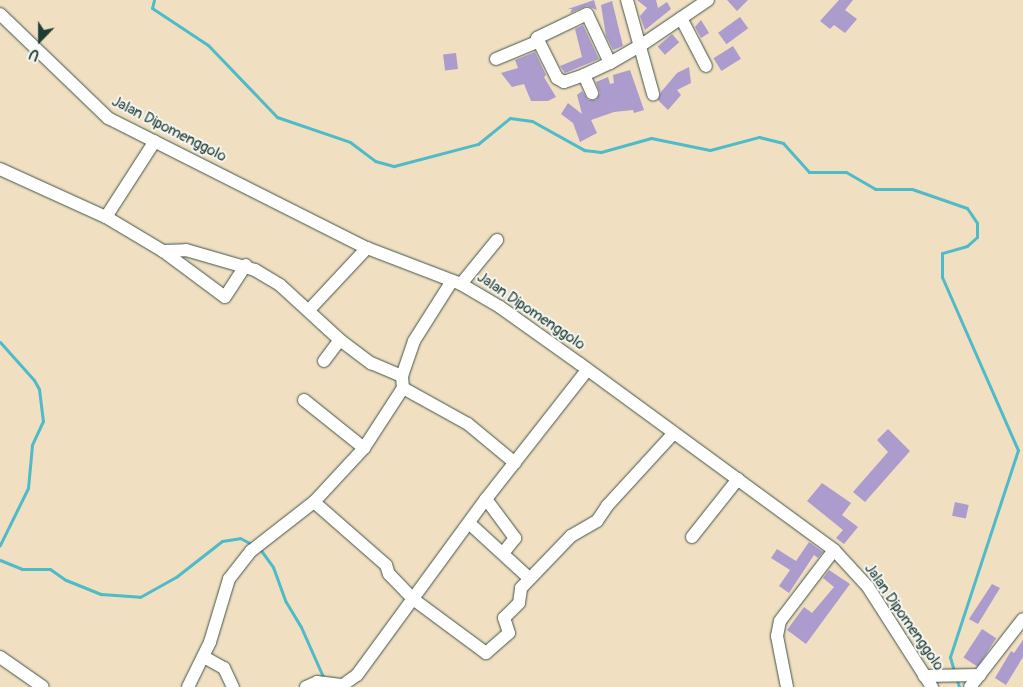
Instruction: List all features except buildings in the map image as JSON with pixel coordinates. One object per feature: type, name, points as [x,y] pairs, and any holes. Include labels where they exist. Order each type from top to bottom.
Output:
[{"type":"street","points":[[627,0],[653,94]]},
{"type":"street","points":[[538,42],[560,81],[584,75],[640,46],[708,0]]},
{"type":"street","name":"Jalan Dipomenggolo","points":[[0,14],[88,103],[108,118],[367,248],[456,282],[500,307],[834,550],[868,587],[932,687]]},
{"type":"street","points":[[496,59],[538,42],[541,35],[587,14],[610,62]]},
{"type":"street","points":[[681,18],[706,66]]},
{"type":"street","points":[[584,75],[592,93]]},
{"type":"street","points":[[106,217],[154,141]]},
{"type":"street","points":[[0,169],[106,217],[163,251],[225,297],[246,265]]},
{"type":"street","points":[[188,687],[204,657],[229,579],[256,547],[314,502],[364,448],[402,382],[414,341],[456,282],[497,240]]},
{"type":"street","points":[[163,251],[181,248],[246,265],[280,285],[340,340],[378,367],[468,424],[515,463]]},
{"type":"street","points":[[309,310],[367,248]]},
{"type":"street","points":[[324,361],[340,340]]},
{"type":"street","points":[[317,684],[343,685],[350,682],[486,499],[587,370]]},
{"type":"street","points":[[304,400],[364,448]]},
{"type":"street","points":[[314,502],[386,565],[389,574],[413,599],[486,653],[509,633],[504,618],[519,603],[521,588],[529,578],[571,536],[597,521],[607,506],[673,434]]},
{"type":"street","points":[[692,538],[738,479]]},
{"type":"street","points":[[486,499],[514,538],[504,552]]},
{"type":"street","points":[[469,523],[504,552],[529,578]]},
{"type":"street","points":[[787,687],[777,636],[780,621],[834,550]]},
{"type":"street","points":[[970,687],[1023,619]]},
{"type":"street","points":[[0,657],[43,687]]},
{"type":"street","points":[[204,657],[224,668],[233,687]]},
{"type":"street","points":[[924,676],[980,675]]},
{"type":"waterway","points":[[154,0],[152,8],[208,45],[277,117],[350,142],[375,161],[394,166],[478,144],[510,118],[532,121],[584,150],[601,152],[651,138],[710,150],[759,137],[783,143],[809,172],[846,172],[875,189],[912,189],[967,208],[977,223],[977,237],[967,246],[942,253],[942,277],[1018,450],[950,657],[954,671]]},
{"type":"waterway","points":[[0,342],[34,380],[39,389],[43,421],[32,445],[28,488],[0,545]]},
{"type":"waterway","points":[[0,560],[22,569],[50,569],[66,580],[101,594],[140,597],[176,577],[222,541],[240,538],[253,545]]},
{"type":"waterway","points":[[260,549],[273,567],[286,602],[301,627],[324,679]]},
{"type":"waterway","points":[[956,677],[959,687]]}]
